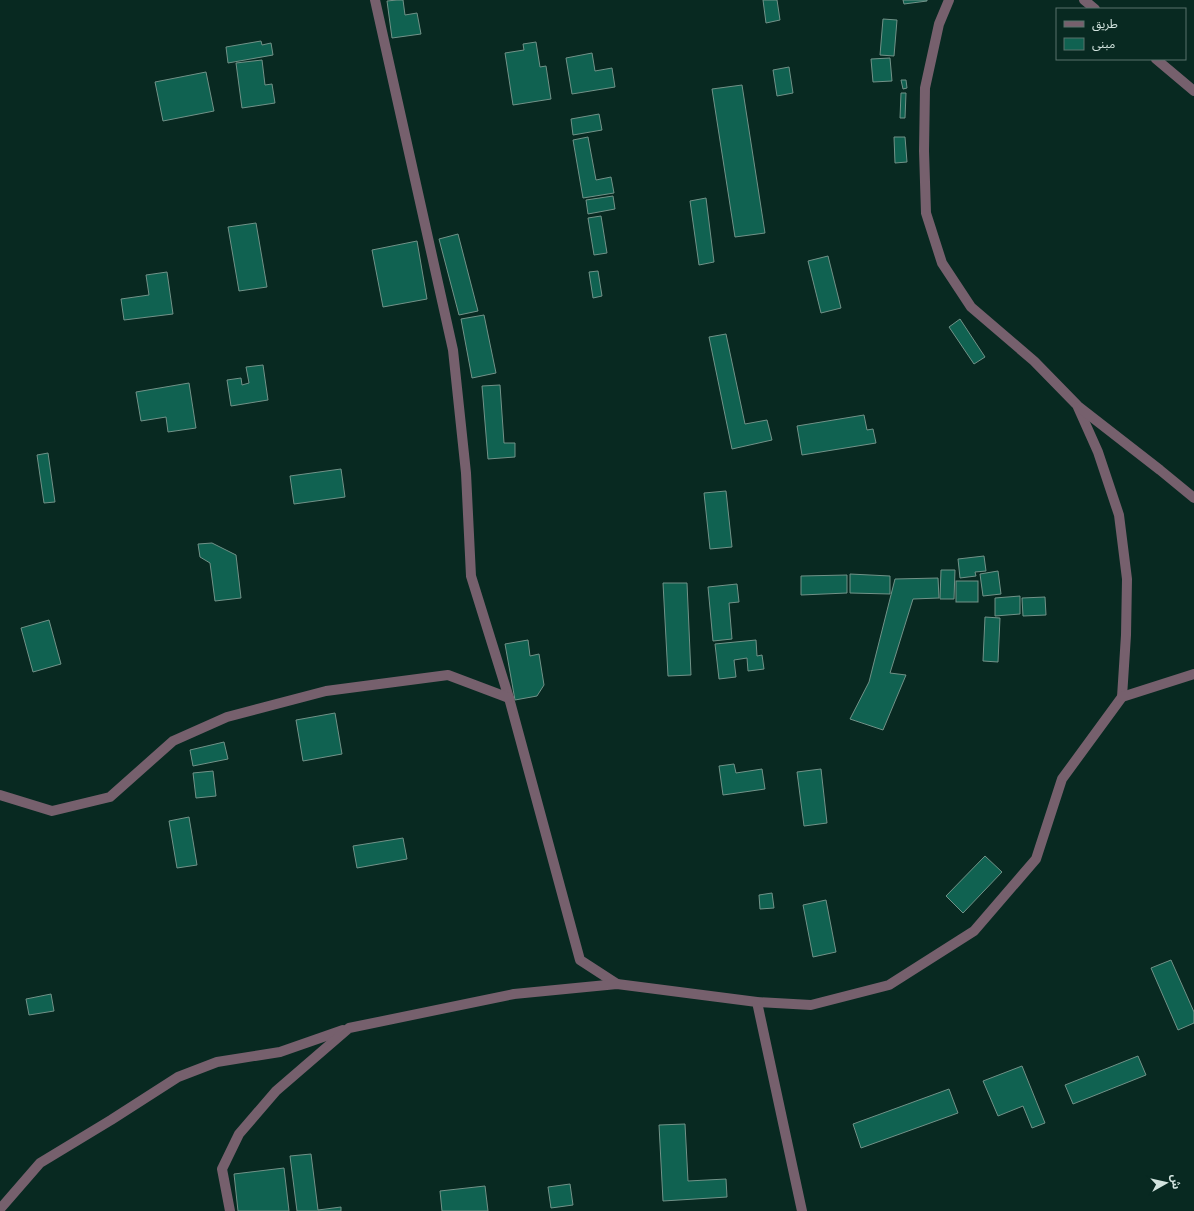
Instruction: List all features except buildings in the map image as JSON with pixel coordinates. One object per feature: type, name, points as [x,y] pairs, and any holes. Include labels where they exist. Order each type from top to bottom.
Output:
[{"type":"street","points":[[375,0],[453,350],[466,473],[471,576],[509,698],[580,960],[617,984]]},
{"type":"street","points":[[949,0],[939,24],[925,88],[924,151],[926,213],[942,263],[971,307],[1034,361],[1077,405],[1194,498]]},
{"type":"street","points":[[1084,0],[1094,8]]},
{"type":"street","points":[[1157,60],[1194,91]]},
{"type":"street","points":[[0,1209],[40,1163],[178,1077],[218,1062],[280,1052],[349,1028],[514,994],[617,984],[757,1002],[811,1004],[889,985],[974,931],[1036,859],[1062,779],[1122,697],[1126,634],[1127,578],[1119,515],[1098,452],[1077,405]]},
{"type":"street","points":[[1122,697],[1194,674]]},
{"type":"street","points":[[0,795],[52,811],[110,797],[173,741],[227,717],[326,691],[448,675],[509,698]]},
{"type":"street","points":[[757,1002],[802,1211]]},
{"type":"street","points":[[230,1211],[222,1169],[239,1134],[276,1091],[349,1028]]}]
